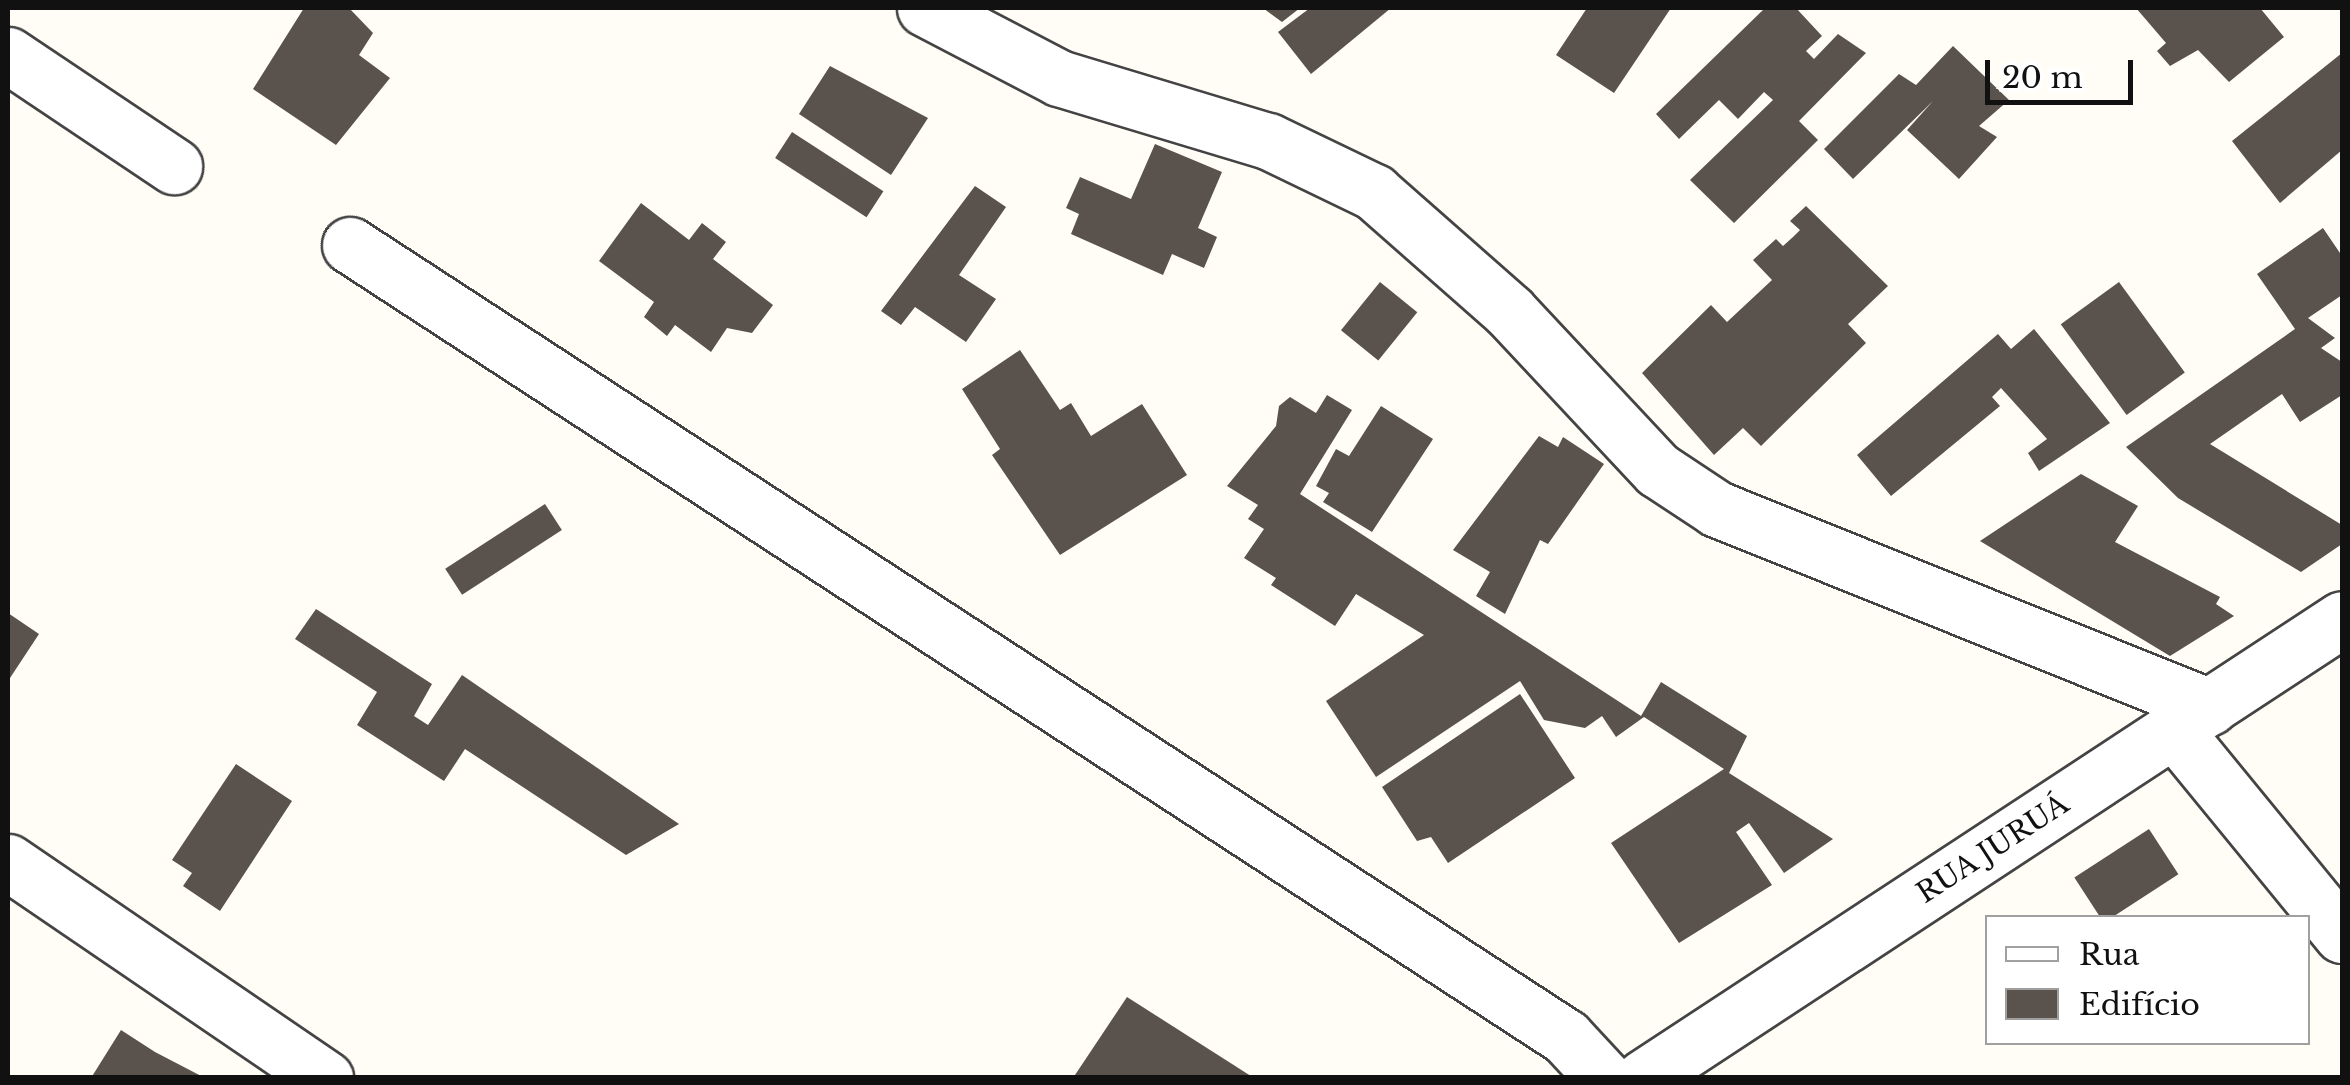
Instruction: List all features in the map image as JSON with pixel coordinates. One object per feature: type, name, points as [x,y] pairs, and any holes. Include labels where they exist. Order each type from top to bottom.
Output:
[{"type":"street","points":[[925,8],[1059,78],[1268,140],[1374,192],[1509,311],[1658,470],[1716,508],[2192,718],[2342,935]]},
{"type":"street","points":[[8,54],[174,166]]},
{"type":"street","points":[[350,245],[1566,1037],[1604,1078]]},
{"type":"street","name":"RUA JURUÁ","points":[[1643,1078],[2342,619]]},
{"type":"street","points":[[8,862],[326,1078]]},
{"type":"building","points":[[304,8],[349,8],[373,33],[359,55],[390,78],[336,145],[253,89]]},
{"type":"building","points":[[1263,8],[1300,8],[1282,22]]},
{"type":"building","points":[[1310,8],[1391,8],[1311,74],[1278,32]]},
{"type":"building","points":[[1587,8],[1671,8],[1614,93],[1556,55]]},
{"type":"building","points":[[1765,8],[1796,8],[1822,36],[1806,51],[1814,59],[1838,34],[1866,53],[1799,121],[1818,140],[1734,223],[1690,180],[1773,100],[1764,92],[1738,119],[1719,100],[1679,139],[1656,114]]},
{"type":"building","points":[[2136,8],[2260,8],[2284,37],[2229,82],[2198,50],[2170,66],[2157,51],[2166,43]]},
{"type":"building","points":[[1953,46],[2009,100],[1979,126],[1997,137],[1959,179],[1907,130],[1933,101],[1853,179],[1824,149],[1899,74],[1916,85]]},
{"type":"building","points":[[2342,53],[2342,150],[2280,203],[2232,141]]},
{"type":"building","points":[[830,66],[928,118],[891,175],[799,114]]},
{"type":"building","points":[[792,132],[883,191],[867,217],[775,158]]},
{"type":"building","points":[[1155,144],[1222,172],[1198,228],[1217,237],[1204,268],[1172,254],[1163,275],[1071,234],[1079,214],[1066,208],[1080,177],[1131,199]]},
{"type":"building","points":[[975,186],[1006,207],[959,275],[996,299],[966,342],[915,307],[901,325],[881,311]]},
{"type":"building","points":[[641,203],[689,240],[702,223],[726,242],[713,259],[773,305],[752,333],[727,328],[711,352],[675,325],[667,336],[644,317],[654,302],[599,261]]},
{"type":"building","points":[[1806,206],[1888,286],[1848,324],[1866,343],[1761,446],[1743,428],[1714,455],[1642,373],[1711,305],[1727,322],[1772,280],[1753,260],[1776,239],[1783,246],[1800,230],[1790,221]]},
{"type":"building","points":[[2323,228],[2342,256],[2342,295],[2308,318],[2335,338],[2321,348],[2342,362],[2342,395],[2300,422],[2282,394],[2210,444],[2342,525],[2342,544],[2301,572],[2178,498],[2126,447],[2295,329],[2257,274]]},
{"type":"building","points":[[1380,282],[1417,312],[1378,360],[1341,330]]},
{"type":"building","points":[[2119,282],[2185,373],[2127,415],[2061,324]]},
{"type":"building","points":[[2034,329],[2110,423],[2039,471],[2028,453],[2047,439],[2001,388],[1992,397],[2000,406],[1891,496],[1857,455],[1998,334],[2011,349]]},
{"type":"building","points":[[1020,350],[1060,410],[1071,403],[1091,436],[1142,404],[1187,475],[1060,555],[992,455],[1000,449],[962,389]]},
{"type":"building","points":[[1327,395],[1352,410],[1300,494],[1641,716],[1661,682],[1747,736],[1729,773],[1833,839],[1784,873],[1749,823],[1736,832],[1772,885],[1679,943],[1611,843],[1724,769],[1644,717],[1616,737],[1602,716],[1585,728],[1544,720],[1520,681],[1376,777],[1326,701],[1424,635],[1356,594],[1335,626],[1271,585],[1276,578],[1244,558],[1264,529],[1248,519],[1258,505],[1227,486],[1276,426],[1279,406],[1290,397],[1316,413]]},
{"type":"building","points":[[1381,406],[1433,439],[1372,532],[1323,502],[1329,493],[1316,486],[1336,449],[1349,456]]},
{"type":"building","points":[[1539,436],[1558,447],[1563,437],[1604,464],[1548,544],[1540,540],[1505,614],[1476,596],[1490,572],[1453,550]]},
{"type":"building","points":[[2081,474],[2138,506],[2115,542],[2220,597],[2216,604],[2234,616],[2170,656],[1980,541]]},
{"type":"building","points":[[545,504],[562,530],[462,595],[445,569]]},
{"type":"building","points":[[316,609],[432,684],[414,716],[428,725],[462,675],[679,824],[626,855],[465,749],[444,781],[357,725],[377,692],[295,639]]},
{"type":"building","points":[[8,613],[39,634],[10,678],[8,676]]},
{"type":"building","points":[[1520,694],[1575,778],[1448,863],[1431,837],[1417,841],[1382,787]]},
{"type":"building","points":[[236,764],[292,801],[220,911],[183,886],[192,873],[172,860]]},
{"type":"building","points":[[2149,829],[2178,874],[2116,915],[2099,915],[2074,877]]},
{"type":"building","points":[[1127,997],[1254,1078],[1073,1078]]},
{"type":"building","points":[[121,1030],[155,1052],[205,1078],[91,1078]]}]
